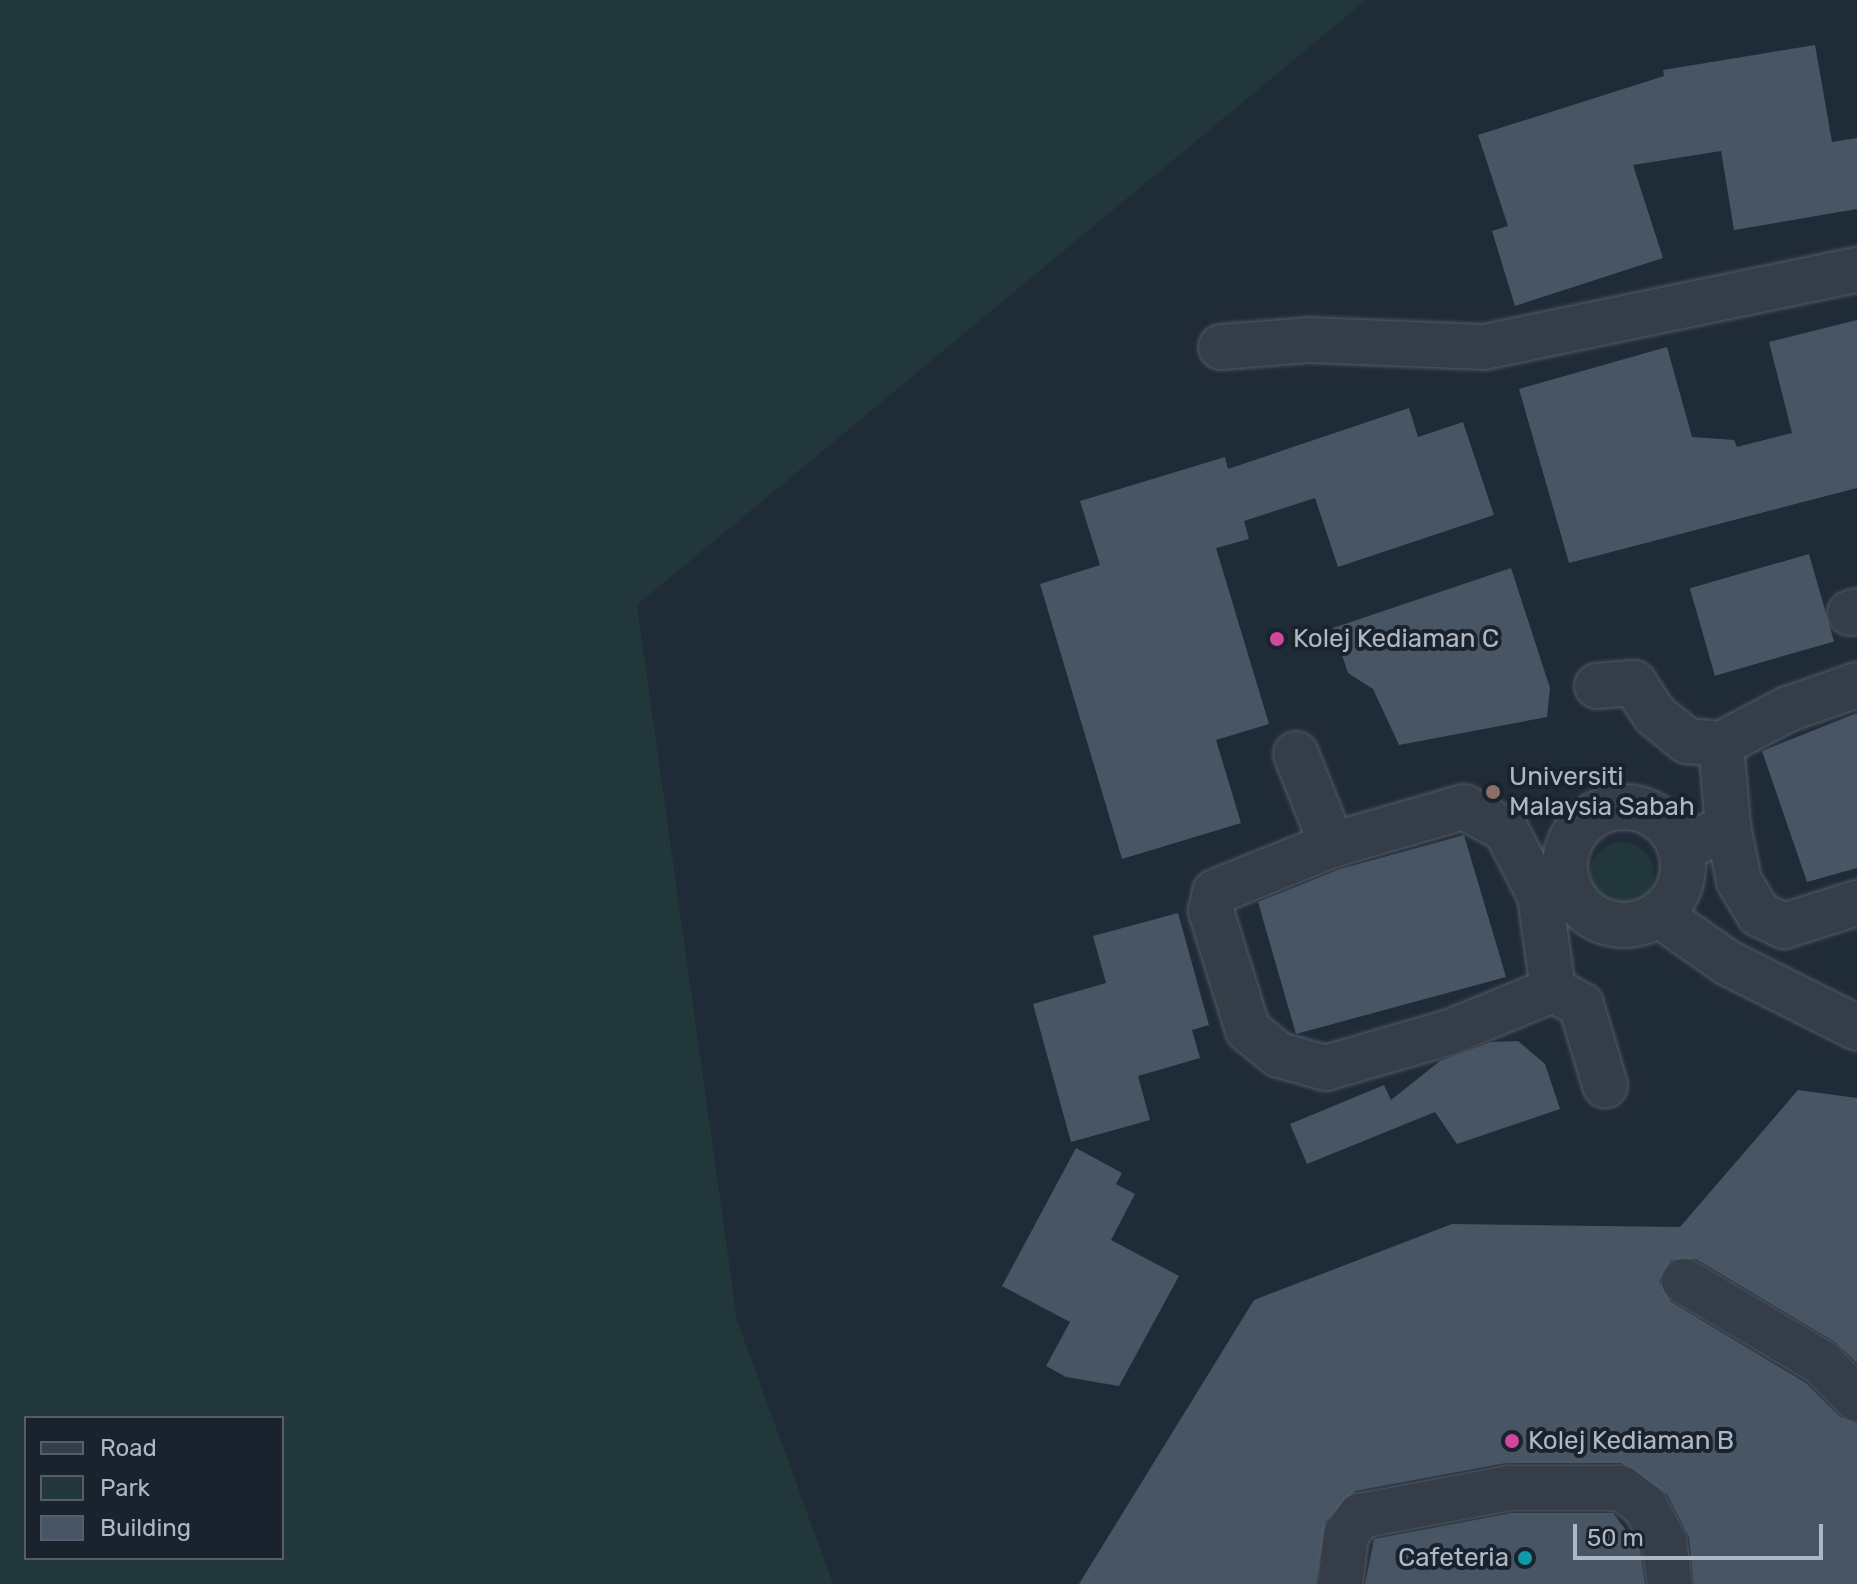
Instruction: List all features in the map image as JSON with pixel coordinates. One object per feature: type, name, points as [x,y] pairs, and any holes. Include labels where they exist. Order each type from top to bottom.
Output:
[{"type":"lane","points":[[1221,347],[1309,340],[1484,347],[1857,270]]},
{"type":"lane","points":[[1597,686],[1634,683],[1655,715],[1687,741],[1721,744],[1788,709],[1857,685]]},
{"type":"lane","points":[[1721,744],[1728,826],[1739,881],[1759,914],[1784,926],[1857,903]]},
{"type":"lane","points":[[1296,754],[1332,845]]},
{"type":"lane","points":[[1553,990],[1450,1032],[1326,1068],[1279,1055],[1248,1030],[1211,911],[1215,892],[1332,845],[1464,807],[1506,830],[1554,892],[1599,920],[1630,924],[1658,914],[1682,879],[1681,850],[1660,819],[1644,810],[1605,810],[1575,832],[1566,850],[1554,892],[1553,990]]},
{"type":"lane","points":[[1681,850],[1728,826]]},
{"type":"lane","points":[[1658,914],[1728,963],[1857,1028]]},
{"type":"lane","points":[[1553,990],[1581,1005],[1605,1085]]},
{"type":"lane","points":[[1684,1281],[1822,1363],[1857,1399]]},
{"type":"lane","points":[[1340,1584],[1346,1535],[1360,1516],[1510,1488],[1621,1488],[1645,1506],[1664,1541],[1670,1584]]},
{"type":"green space","points":[[0,0],[1366,0],[637,605],[737,1320],[833,1584],[0,1584]]},
{"type":"green space","points":[[1622,842],[1634,844],[1645,851],[1652,862],[1652,886],[1645,897],[1634,904],[1622,906],[1610,904],[1599,897],[1592,886],[1590,874],[1592,862],[1599,851],[1610,844]]},
{"type":"building","points":[[1815,45],[1832,142],[1857,138],[1857,209],[1734,230],[1721,151],[1633,165],[1663,258],[1515,306],[1492,231],[1508,226],[1478,135],[1664,76],[1663,70]]},
{"type":"building","points":[[1857,320],[1857,488],[1569,563],[1519,389],[1667,347],[1692,437],[1734,440],[1737,447],[1792,433],[1769,342]]},
{"type":"building","points":[[1409,408],[1418,437],[1463,422],[1494,515],[1338,567],[1315,498],[1244,521],[1249,539],[1216,548],[1269,724],[1216,740],[1241,823],[1122,859],[1040,584],[1100,565],[1080,501],[1225,457],[1228,469]]},
{"type":"building","points":[[1809,554],[1834,641],[1715,676],[1690,588]]},
{"type":"building","points":[[1511,568],[1550,688],[1547,717],[1399,745],[1373,689],[1348,673],[1333,628]]},
{"type":"building","points":[[1857,713],[1857,868],[1807,882],[1762,751]]},
{"type":"building","points":[[1464,835],[1506,977],[1296,1034],[1258,902],[1340,869]]},
{"type":"building","points":[[1178,913],[1209,1025],[1192,1030],[1200,1058],[1138,1076],[1150,1120],[1071,1142],[1033,1004],[1106,983],[1093,936]]},
{"type":"building","points":[[1518,1041],[1545,1064],[1560,1109],[1457,1144],[1435,1112],[1307,1164],[1290,1124],[1384,1085],[1391,1100],[1440,1061],[1491,1042]]},
{"type":"building","name":"Kolej Kediaman B","points":[[1798,1090],[1857,1098],[1857,1363],[1835,1342],[1696,1259],[1671,1260],[1659,1281],[1671,1302],[1806,1383],[1840,1417],[1857,1423],[1857,1584],[1694,1584],[1689,1537],[1667,1494],[1621,1463],[1506,1463],[1355,1491],[1326,1521],[1316,1584],[1079,1584],[1254,1300],[1452,1224],[1680,1227]]},
{"type":"building","points":[[1076,1148],[1122,1173],[1116,1184],[1135,1194],[1111,1240],[1179,1276],[1119,1386],[1066,1377],[1046,1366],[1070,1322],[1002,1286]]},
{"type":"building","name":"Cafeteria","points":[[1512,1513],[1613,1513],[1640,1549],[1645,1584],[1365,1584],[1374,1539]]},
{"type":"place","name":"Kolej Kediaman C","points":[[1277,639]]},
{"type":"place","name":"Universiti Malaysia Sabah","points":[[1493,792]]},
{"type":"place","name":"Kolej Kediaman B","points":[[1512,1441]]},
{"type":"place","name":"Cafeteria","points":[[1525,1558]]}]
